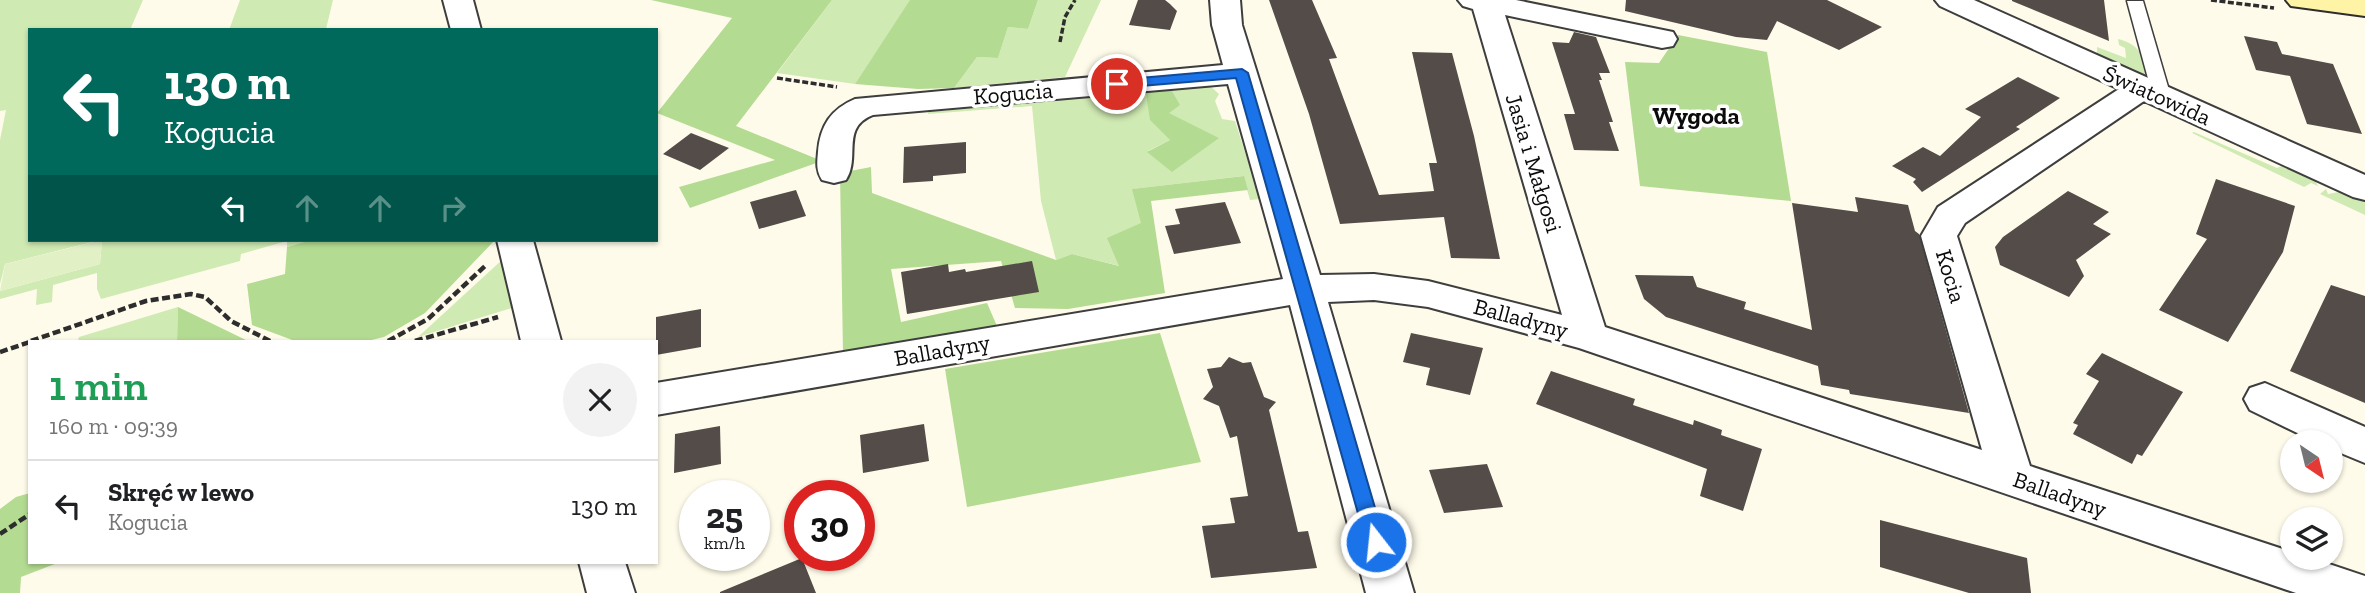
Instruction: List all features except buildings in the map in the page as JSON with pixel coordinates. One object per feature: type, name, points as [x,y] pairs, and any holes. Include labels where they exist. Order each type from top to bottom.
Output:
[{"type":"main road","points":[[2301,0],[2365,8]]},
{"type":"street","points":[[458,0],[465,28]]},
{"type":"street","points":[[1225,0],[1227,25],[1305,289],[1390,593]]},
{"type":"street","name":"Światowida","points":[[1950,0],[2365,188]]},
{"type":"street","points":[[1479,2],[1662,39]]},
{"type":"street","name":"Jasia i Małgosi","points":[[1479,2],[1588,336]]},
{"type":"street","name":"Kogucia","points":[[834,172],[839,124],[848,115],[867,106],[1242,73]]},
{"type":"street","name":"Kocia","points":[[2012,478],[1939,236],[1951,215],[2152,92]]},
{"type":"street","points":[[503,250],[541,340]]},
{"type":"street","name":"Balladyny","points":[[658,399],[1305,289],[1374,287],[1429,294],[1588,336],[2355,593]]},
{"type":"street","points":[[2265,399],[2365,446]]},
{"type":"street","points":[[603,564],[611,593]]},
{"type":"lane","points":[[2135,1],[2152,92]]},
{"type":"path","points":[[1060,42],[1065,17],[1075,0]]},
{"type":"path","points":[[390,340],[433,314],[464,289],[503,250]]},
{"type":"path","points":[[33,340],[133,305],[192,293],[206,297],[220,313],[238,326],[269,340]]},
{"type":"path","points":[[418,340],[509,313]]},
{"type":"path","points":[[0,352],[28,342]]},
{"type":"path","points":[[0,534],[28,514]]},
{"type":"green space","points":[[0,0],[143,0],[131,28],[28,28],[28,242],[92,242],[5,264],[0,284],[0,140],[6,110],[0,111]]},
{"type":"green space","points":[[240,0],[333,0],[326,28],[230,28]]},
{"type":"green space","points":[[651,0],[832,0],[736,126],[822,161],[690,208],[679,187],[775,160],[658,113],[732,18]]},
{"type":"green space","points":[[832,0],[911,0],[855,84],[777,73]]},
{"type":"green space","points":[[910,0],[1038,0],[1028,29],[1008,27],[998,58],[977,57],[954,88],[918,89],[855,84]]},
{"type":"green space","points":[[1038,0],[1101,0],[1065,77],[954,88],[977,57],[998,58],[1008,27],[1028,29]]},
{"type":"green space","points":[[1678,35],[1767,52],[1791,201],[1640,186],[1625,62],[1659,63]]},
{"type":"green space","points":[[2118,39],[2131,44],[2139,51],[2148,74],[2135,75],[2100,59],[2097,47],[2126,58],[2125,48],[2119,45]]},
{"type":"green space","points":[[1209,85],[1219,94],[1215,101],[1222,119],[1235,121],[1260,199],[1250,200],[1243,176],[1133,189],[1142,223],[1120,266],[1072,254],[1056,260],[1041,201],[1032,106],[928,114],[929,108],[946,111],[961,105],[1145,88],[1170,140],[1148,151],[1218,138],[1168,113],[1169,86]]},
{"type":"green space","points":[[1169,86],[1180,105],[1169,113],[1219,138],[1172,172],[1147,152],[1170,140],[1150,120],[1145,88]]},
{"type":"green space","points":[[2192,133],[2277,168],[2286,164],[2315,180],[2318,186],[2311,183],[2304,187]]},
{"type":"green space","points":[[871,167],[872,193],[1056,260],[1072,254],[1119,266],[1107,238],[1141,223],[1132,189],[1244,176],[1248,190],[1151,201],[1165,293],[1068,309],[1015,308],[1001,261],[891,269],[901,322],[987,303],[997,326],[843,353],[840,173]]},
{"type":"green space","points":[[2326,189],[2328,194],[2339,192],[2365,199],[2365,215],[2320,194]]},
{"type":"green space","points":[[102,242],[283,242],[241,254],[240,261],[101,299],[97,289],[97,273],[53,285],[52,302],[36,305],[37,289],[0,299],[0,291],[100,264]]},
{"type":"green space","points":[[102,242],[100,264],[0,291],[5,264]]},
{"type":"green space","points":[[287,242],[304,242],[287,247]]},
{"type":"green space","points":[[304,242],[493,242],[425,313],[384,337],[371,340],[292,340],[252,325],[247,284],[285,274],[287,247]]},
{"type":"green space","points":[[503,259],[512,308],[418,337]]},
{"type":"green space","points":[[178,307],[177,340],[78,340],[79,337]]},
{"type":"green space","points":[[178,307],[246,340],[177,340]]},
{"type":"green space","points":[[1160,333],[1201,462],[967,507],[945,369]]},
{"type":"green space","points":[[28,494],[28,564],[55,564],[21,577],[20,593],[0,593],[0,509],[16,497]]},
{"type":"district","name":"Wygoda","points":[[1696,116]]},
{"type":"route","points":[[1117,84],[1242,73],[1376,542]]}]
